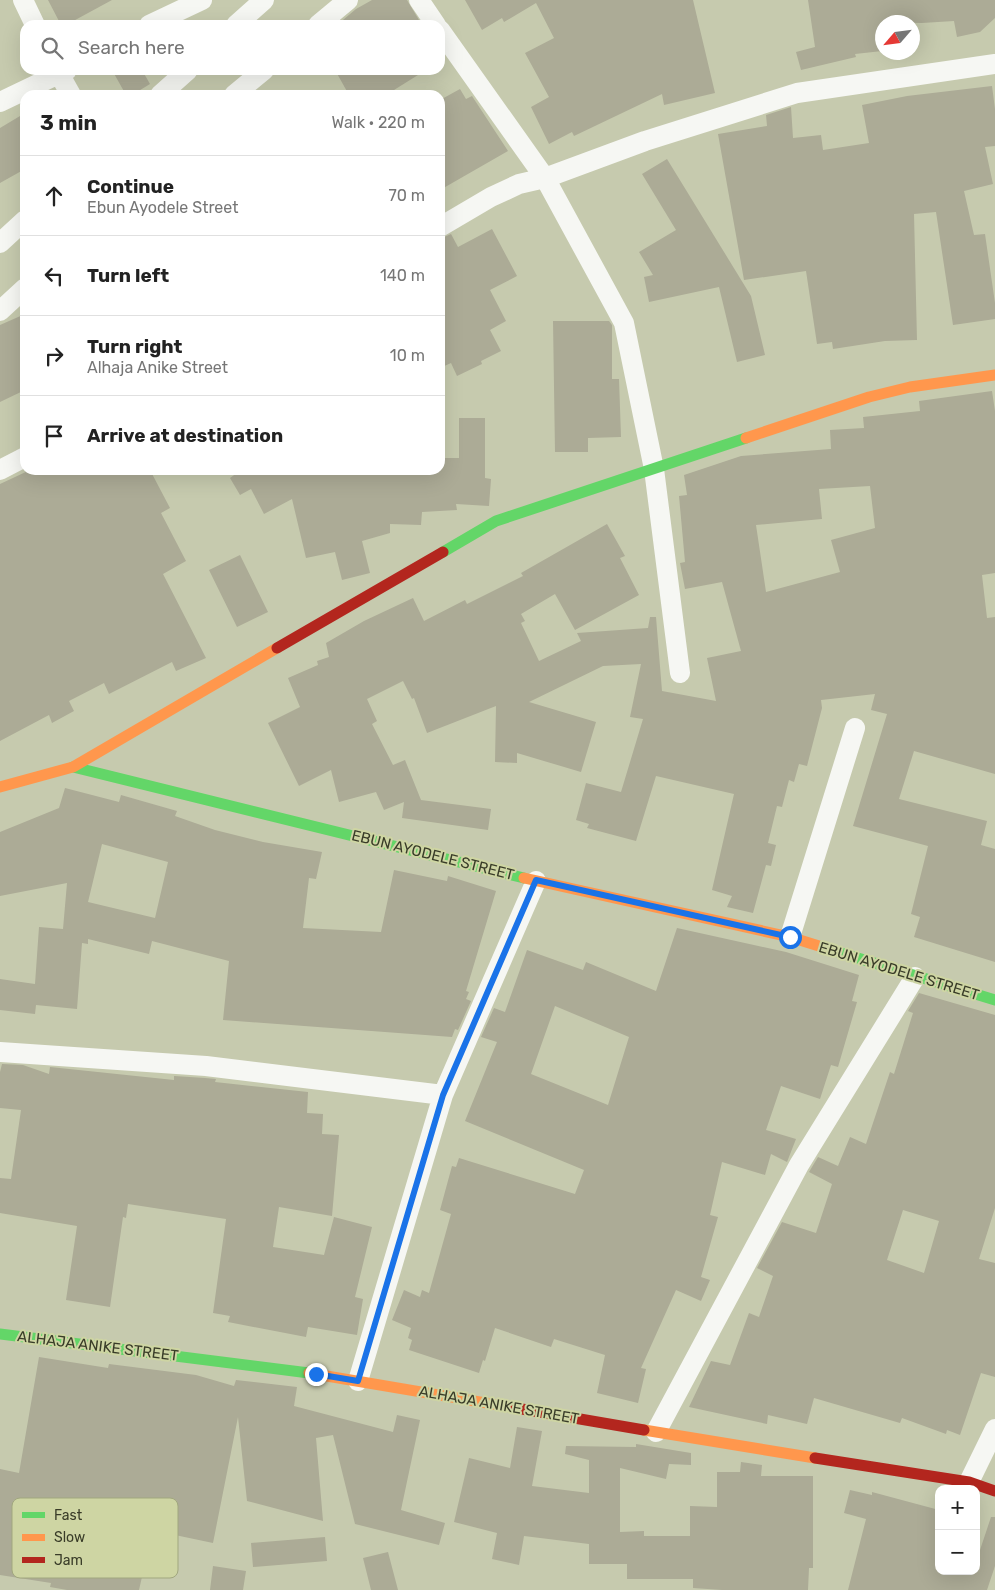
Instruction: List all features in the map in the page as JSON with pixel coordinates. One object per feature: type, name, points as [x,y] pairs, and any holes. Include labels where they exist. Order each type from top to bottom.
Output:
[{"type":"street","points":[[23,0],[33,20]]},
{"type":"street","points":[[160,20],[202,0]]},
{"type":"street","points":[[242,20],[264,0]]},
{"type":"street","points":[[324,20],[348,0]]},
{"type":"street","points":[[418,0],[432,20]]},
{"type":"street","points":[[445,37],[545,178],[624,323],[654,469],[680,673]]},
{"type":"street","points":[[445,224],[491,197],[519,184],[545,178],[645,141],[797,93],[995,64]]},
{"type":"street","points":[[24,90],[55,75]]},
{"type":"street","points":[[62,75],[69,90]]},
{"type":"street","points":[[166,90],[182,75]]},
{"type":"street","points":[[240,90],[258,75]]},
{"type":"street","points":[[0,102],[20,92]]},
{"type":"street","points":[[0,243],[20,225]]},
{"type":"street","points":[[0,311],[20,293]]},
{"type":"street","points":[[0,786],[73,767],[496,521],[869,397],[910,387],[995,375]]},
{"type":"street","points":[[0,470],[20,460]]},
{"type":"street","points":[[790,937],[855,728]]},
{"type":"street","name":"EBUN AYODELE STREET","points":[[73,767],[536,880],[790,937],[915,977],[995,1000]]},
{"type":"street","points":[[358,1381],[443,1095],[536,880]]},
{"type":"street","points":[[656,1432],[799,1165],[915,977]]},
{"type":"street","points":[[0,1052],[206,1066],[443,1095]]},
{"type":"street","name":"ALHAJA ANIKE STREET","points":[[0,1334],[316,1374],[656,1432],[969,1482],[995,1491]]},
{"type":"street","points":[[969,1482],[995,1429]]},
{"type":"building","points":[[48,0],[112,0],[75,20],[58,20]]},
{"type":"building","points":[[372,0],[407,0],[419,20],[343,20],[356,9]]},
{"type":"building","points":[[465,0],[693,0],[715,93],[664,105],[662,94],[574,136],[572,132],[549,144],[531,107],[549,97],[525,53],[554,38],[536,3],[504,22],[502,18],[482,30]]},
{"type":"building","points":[[808,0],[995,0],[995,18],[980,32],[957,37],[954,21],[920,23],[920,15],[875,15],[875,52],[855,54],[856,57],[801,70],[796,52],[815,47]]},
{"type":"building","points":[[115,75],[145,75],[150,84],[140,90],[123,90]]},
{"type":"building","points":[[338,75],[418,75],[394,90],[346,90]]},
{"type":"building","points":[[992,86],[995,109],[995,146],[985,147],[993,184],[964,191],[974,235],[985,234],[995,303],[995,319],[953,325],[936,212],[914,214],[917,340],[885,341],[833,349],[832,342],[817,344],[806,271],[744,280],[718,134],[767,126],[766,115],[791,107],[793,138],[821,135],[823,150],[869,143],[862,105],[907,96]]},
{"type":"building","points":[[460,89],[466,99],[472,96],[508,151],[445,187],[445,97]]},
{"type":"building","points":[[20,116],[20,172],[0,183],[0,128]]},
{"type":"building","points":[[667,159],[751,296],[765,355],[737,362],[719,287],[649,302],[644,277],[653,275],[639,252],[676,230],[642,174]]},
{"type":"building","points":[[492,229],[517,276],[490,290],[506,321],[490,330],[501,351],[481,361],[482,364],[457,376],[451,363],[445,366],[445,237],[451,234],[458,247]]},
{"type":"building","points":[[20,316],[20,392],[0,402],[0,325]]},
{"type":"building","points":[[553,321],[609,321],[612,325],[612,379],[619,379],[621,437],[588,438],[588,452],[555,452]]},
{"type":"building","points":[[992,391],[995,411],[995,573],[982,575],[987,618],[995,617],[995,774],[914,751],[899,799],[987,821],[981,845],[995,849],[995,962],[914,937],[920,917],[911,914],[928,846],[853,826],[887,714],[871,710],[875,694],[821,700],[822,708],[807,766],[799,764],[794,782],[789,780],[782,807],[777,806],[768,843],[776,845],[771,866],[766,865],[753,913],[727,907],[732,896],[712,890],[734,794],[656,776],[636,841],[587,828],[589,824],[576,820],[586,783],[621,792],[643,719],[630,717],[641,664],[603,666],[529,702],[596,722],[581,772],[517,753],[517,763],[495,762],[496,706],[427,733],[414,698],[412,699],[403,681],[367,699],[377,721],[372,724],[393,765],[405,760],[421,800],[491,809],[488,830],[402,818],[404,802],[384,810],[376,792],[339,802],[331,770],[299,786],[268,723],[300,707],[288,678],[318,665],[317,661],[329,657],[326,643],[364,621],[413,598],[424,621],[465,600],[467,604],[523,576],[521,573],[607,524],[625,556],[620,558],[639,595],[575,630],[555,594],[521,614],[525,621],[521,623],[539,661],[581,641],[577,633],[648,628],[650,617],[656,617],[662,691],[716,701],[707,658],[741,651],[722,582],[685,589],[680,563],[685,562],[679,496],[687,495],[684,475],[741,456],[831,449],[830,430],[864,428],[863,417],[920,411],[919,401]],"holes":[[[870,486],[875,528],[831,540],[840,572],[766,592],[756,525],[822,519],[819,489]]]},
{"type":"building","points":[[459,418],[485,418],[485,478],[491,479],[489,506],[456,504],[457,510],[422,512],[421,525],[390,524],[390,533],[362,541],[370,573],[342,580],[335,552],[306,558],[292,499],[264,514],[251,489],[240,495],[230,478],[234,475],[445,475],[445,458],[459,458]]},
{"type":"building","points":[[20,475],[153,475],[170,508],[161,513],[186,561],[163,574],[206,658],[176,671],[172,662],[109,694],[104,683],[69,701],[74,711],[52,723],[49,715],[0,741],[0,484]]},
{"type":"building","points":[[240,555],[268,612],[237,627],[209,570]]},
{"type":"building","points":[[65,788],[119,802],[121,795],[177,811],[175,816],[215,830],[263,842],[322,852],[316,879],[309,878],[303,928],[381,932],[394,870],[447,881],[448,876],[496,891],[466,991],[469,992],[466,999],[471,1001],[458,1030],[455,1029],[452,1037],[223,1020],[229,961],[152,941],[149,954],[88,939],[88,944],[82,943],[77,1009],[36,1005],[35,1014],[0,1010],[0,979],[35,984],[39,927],[63,929],[67,883],[0,896],[0,832],[59,808]],"holes":[[[102,844],[168,862],[155,918],[88,902]]]},
{"type":"building","points":[[677,928],[786,952],[859,975],[852,1001],[857,1002],[838,1067],[831,1065],[820,1099],[781,1086],[766,1130],[796,1139],[787,1162],[771,1154],[765,1175],[722,1162],[710,1215],[718,1217],[701,1277],[710,1280],[701,1301],[676,1290],[641,1368],[646,1369],[638,1403],[597,1393],[605,1355],[554,1339],[551,1347],[495,1328],[485,1361],[483,1360],[479,1373],[409,1350],[412,1340],[408,1338],[411,1328],[392,1320],[404,1290],[420,1297],[422,1290],[429,1293],[451,1214],[440,1210],[452,1166],[456,1167],[459,1158],[575,1194],[584,1170],[465,1121],[497,1042],[481,1037],[494,1008],[505,1012],[527,950],[583,970],[586,962],[656,991]],"holes":[[[555,1006],[629,1037],[608,1105],[531,1074]]]},
{"type":"building","points":[[919,993],[995,1015],[995,1208],[979,1259],[995,1263],[995,1377],[981,1373],[960,1435],[947,1430],[946,1434],[902,1418],[900,1423],[814,1398],[807,1424],[768,1415],[767,1424],[689,1407],[711,1361],[730,1365],[749,1313],[759,1317],[773,1276],[757,1268],[782,1222],[816,1233],[832,1184],[809,1172],[818,1157],[838,1166],[850,1137],[866,1144],[890,1072],[894,1074],[913,1013],[908,1011]],"holes":[[[903,1210],[939,1221],[924,1273],[887,1260]]]},
{"type":"building","points":[[2,1064],[23,1065],[49,1074],[50,1067],[174,1080],[174,1076],[216,1079],[215,1082],[308,1092],[307,1113],[323,1114],[322,1134],[339,1135],[332,1216],[279,1207],[273,1247],[324,1255],[334,1217],[372,1227],[355,1297],[363,1299],[357,1335],[308,1327],[306,1337],[228,1322],[230,1316],[213,1313],[226,1219],[128,1204],[126,1218],[123,1217],[110,1307],[66,1300],[77,1226],[0,1213],[0,1178],[11,1179],[21,1110],[0,1108],[0,1072]]},
{"type":"building","points":[[39,1357],[108,1368],[109,1364],[196,1375],[234,1386],[236,1380],[297,1387],[294,1406],[393,1432],[397,1415],[420,1420],[401,1510],[445,1523],[439,1545],[355,1524],[333,1435],[316,1438],[323,1521],[247,1501],[238,1417],[213,1543],[178,1536],[178,1498],[12,1498],[12,1577],[0,1575],[0,1469],[19,1473]]},
{"type":"building","points":[[517,1427],[542,1431],[532,1486],[589,1493],[589,1460],[565,1454],[566,1446],[636,1447],[636,1444],[691,1453],[691,1465],[669,1464],[666,1479],[620,1468],[620,1532],[644,1531],[644,1536],[690,1536],[690,1506],[717,1507],[717,1472],[740,1472],[741,1462],[762,1465],[761,1476],[813,1476],[813,1568],[809,1568],[808,1590],[722,1590],[693,1588],[693,1579],[627,1579],[627,1564],[589,1564],[589,1544],[524,1536],[519,1565],[492,1559],[497,1533],[454,1522],[469,1458],[510,1468]]},
{"type":"building","points":[[850,1490],[872,1495],[872,1492],[935,1509],[935,1575],[980,1575],[980,1550],[991,1517],[995,1517],[995,1566],[987,1590],[848,1590],[866,1519],[844,1513]]},
{"type":"building","points":[[325,1537],[327,1561],[253,1567],[251,1543]]},
{"type":"building","points":[[388,1552],[398,1590],[371,1590],[363,1558]]},
{"type":"building","points":[[213,1566],[246,1571],[243,1590],[210,1590]]},
{"type":"building","points":[[19,1578],[142,1578],[139,1590],[67,1590],[50,1587],[51,1583]]},
{"type":"traffic: fast","points":[[443,552],[496,521],[746,438]]},
{"type":"traffic: fast","points":[[73,767],[524,878]]},
{"type":"traffic: fast","points":[[835,951],[995,1000]]},
{"type":"traffic: fast","points":[[0,1334],[309,1373]]},
{"type":"traffic: slow","points":[[746,438],[869,397],[910,387],[995,375]]},
{"type":"traffic: slow","points":[[0,787],[73,767],[277,648]]},
{"type":"traffic: slow","points":[[524,878],[790,937],[835,951]]},
{"type":"traffic: slow","points":[[309,1373],[516,1408]]},
{"type":"traffic: slow","points":[[644,1430],[815,1458]]},
{"type":"traffic: jam","points":[[277,648],[443,552]]},
{"type":"traffic: jam","points":[[516,1408],[644,1430]]},
{"type":"traffic: jam","points":[[815,1458],[969,1482],[995,1491]]},
{"type":"route","points":[[316,1374],[358,1381],[443,1095],[536,880],[790,937]]}]
